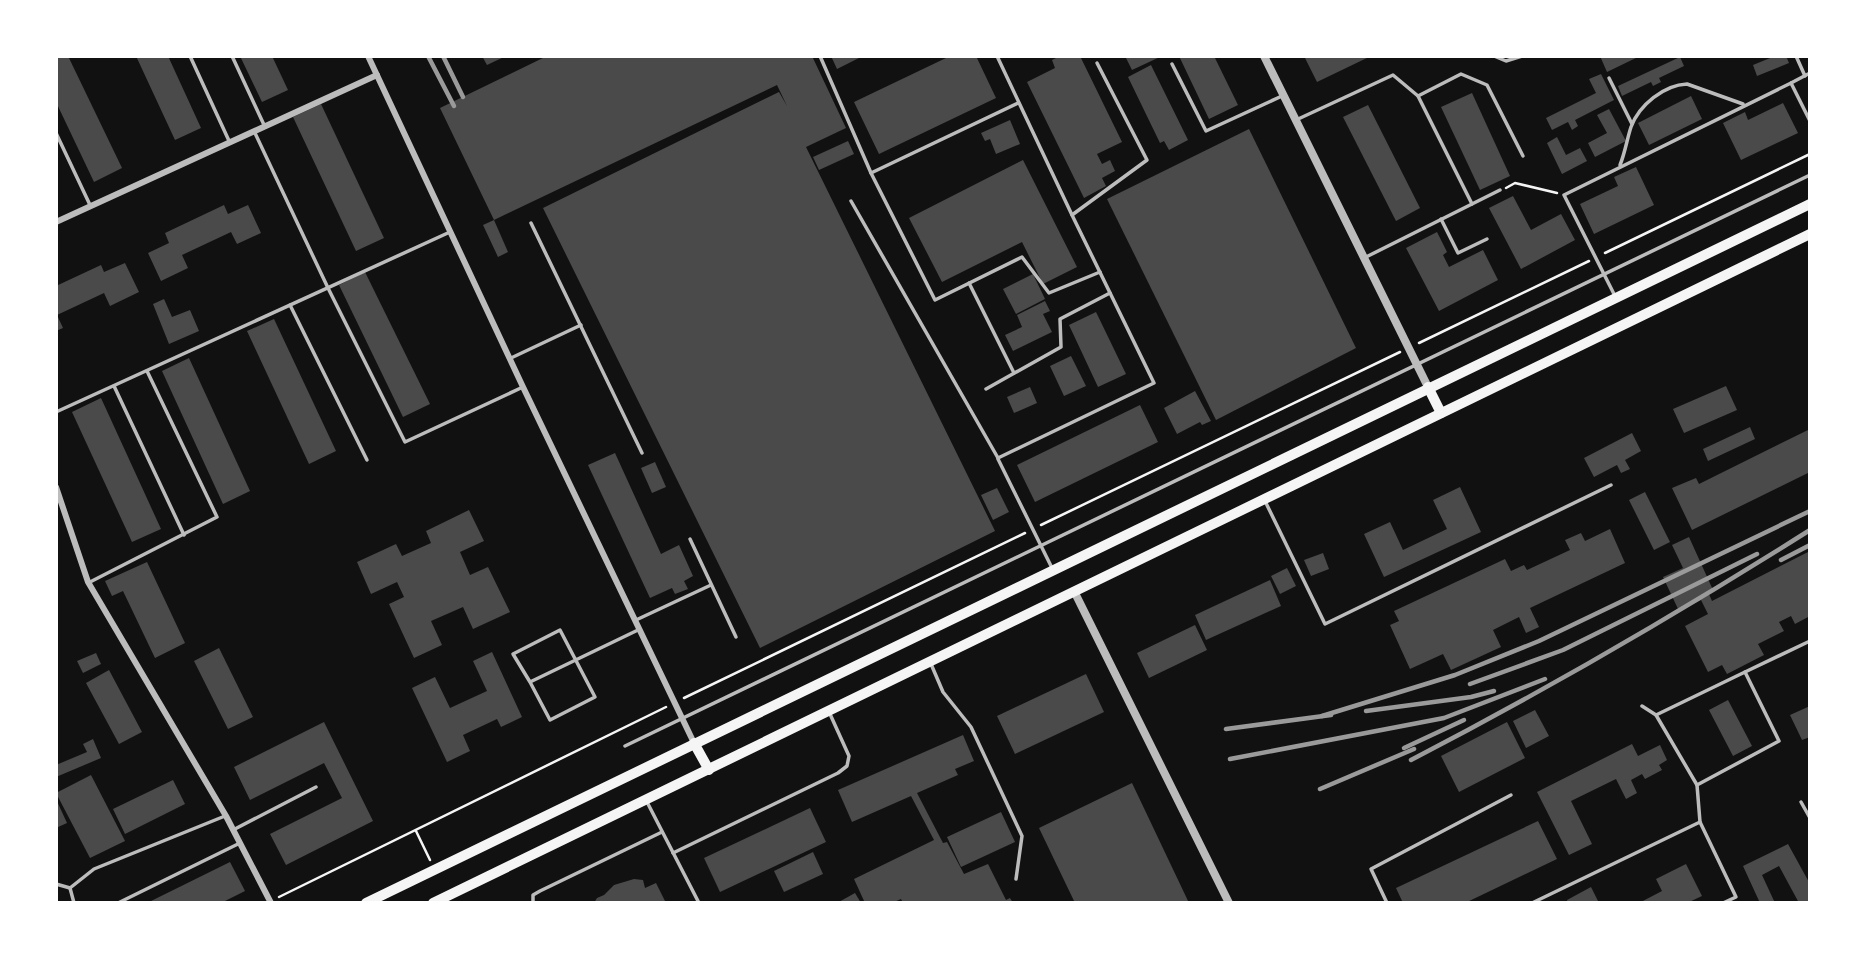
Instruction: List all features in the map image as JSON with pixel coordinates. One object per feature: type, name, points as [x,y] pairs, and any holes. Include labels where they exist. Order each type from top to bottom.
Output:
[{"type":"main road","points":[[366,903],[1810,204]]},
{"type":"main road","points":[[433,903],[1810,234]]},
{"type":"main road","points":[[1428,387],[1441,413]]},
{"type":"main road","points":[[695,743],[709,770]]},
{"type":"street","points":[[368,56],[523,387],[695,743]]},
{"type":"street","points":[[1264,56],[1428,387]]},
{"type":"street","points":[[58,221],[377,75]]},
{"type":"street","points":[[56,487],[88,583],[226,816],[269,902]]},
{"type":"street","points":[[1074,591],[1229,903]]},
{"type":"lane","points":[[190,56],[230,143]]},
{"type":"lane","points":[[232,56],[265,127]]},
{"type":"lane","points":[[820,56],[871,173],[935,300],[1022,257],[1048,293],[1100,272]]},
{"type":"lane","points":[[997,56],[1154,383],[998,458]]},
{"type":"lane","points":[[1494,56],[1506,61],[1521,56]]},
{"type":"lane","points":[[1615,298],[1564,195],[1807,75],[1796,56]]},
{"type":"lane","points":[[1072,215],[1147,160],[1097,63]]},
{"type":"lane","points":[[1172,64],[1206,131],[1284,95]]},
{"type":"lane","points":[[1418,96],[1461,74],[1487,85],[1522,156]]},
{"type":"lane","points":[[1296,120],[1393,75],[1418,96],[1472,204]]},
{"type":"lane","points":[[1609,78],[1632,124]]},
{"type":"lane","points":[[1791,83],[1810,121]]},
{"type":"lane","points":[[1620,167],[1632,124],[1659,93],[1678,84],[1687,84],[1745,105]]},
{"type":"lane","points":[[871,173],[1018,103]]},
{"type":"lane","points":[[254,131],[405,442],[523,387]]},
{"type":"lane","points":[[56,133],[90,205]]},
{"type":"lane","points":[[625,746],[1810,175]]},
{"type":"lane","points":[[1364,257],[1500,190]]},
{"type":"lane","points":[[851,201],[998,458],[1053,570]]},
{"type":"lane","points":[[56,211],[58,221]]},
{"type":"lane","points":[[1441,219],[1458,253],[1487,239]]},
{"type":"lane","points":[[531,223],[642,453]]},
{"type":"lane","points":[[56,412],[452,231]]},
{"type":"lane","points":[[969,283],[1014,373]]},
{"type":"lane","points":[[986,389],[1061,347],[1060,319],[1110,293]]},
{"type":"lane","points":[[290,305],[367,460]]},
{"type":"lane","points":[[511,358],[581,325]]},
{"type":"lane","points":[[88,583],[217,517],[146,370]]},
{"type":"lane","points":[[114,386],[184,535]]},
{"type":"lane","points":[[1264,499],[1325,624],[1611,485]]},
{"type":"lane","points":[[690,540],[736,637]]},
{"type":"lane","points":[[636,620],[711,584]]},
{"type":"lane","points":[[530,682],[640,629]]},
{"type":"lane","points":[[560,630],[595,697],[550,720],[530,682],[513,654],[560,630]]},
{"type":"lane","points":[[1657,715],[1810,641]]},
{"type":"lane","points":[[930,662],[943,692],[971,727],[1022,836],[1016,879]]},
{"type":"lane","points":[[1697,785],[1779,741],[1745,672]]},
{"type":"lane","points":[[1642,706],[1657,715],[1697,785],[1700,822],[1736,897],[1723,903]]},
{"type":"lane","points":[[673,853],[838,773],[847,766],[849,756],[829,712]]},
{"type":"lane","points":[[233,830],[316,787]]},
{"type":"lane","points":[[1387,903],[1371,869],[1511,795]]},
{"type":"lane","points":[[646,800],[699,903]]},
{"type":"lane","points":[[1801,802],[1810,818]]},
{"type":"lane","points":[[69,888],[94,869],[226,816]]},
{"type":"lane","points":[[1532,903],[1700,822]]},
{"type":"lane","points":[[533,903],[533,895],[540,891],[662,832]]},
{"type":"lane","points":[[118,903],[240,844]]},
{"type":"lane","points":[[56,884],[69,888]]},
{"type":"lane","points":[[69,888],[74,903]]},
{"type":"path","points":[[1500,190],[1515,183],[1564,195]]},
{"type":"building","points":[[56,56],[68,56],[122,168],[94,182],[56,102]]},
{"type":"building","points":[[136,56],[168,56],[201,128],[175,140]]},
{"type":"building","points":[[240,56],[272,56],[288,90],[262,102]]},
{"type":"building","points":[[482,56],[506,56],[487,65]]},
{"type":"building","points":[[547,56],[812,56],[846,128],[806,147],[995,531],[760,648],[543,208],[779,92],[787,106],[777,85],[494,220],[440,108]]},
{"type":"building","points":[[831,56],[863,56],[837,69]]},
{"type":"building","points":[[945,56],[976,56],[996,98],[879,154],[854,102],[946,58]]},
{"type":"building","points":[[1060,56],[1080,56],[1122,142],[1097,154],[1102,164],[1110,160],[1115,171],[1102,178],[1106,186],[1084,198],[1027,82],[1055,68],[1052,60]]},
{"type":"building","points":[[1125,56],[1162,56],[1132,70]]},
{"type":"building","points":[[1179,56],[1214,56],[1238,105],[1209,119]]},
{"type":"building","points":[[1304,56],[1371,56],[1317,82]]},
{"type":"building","points":[[1600,56],[1640,56],[1607,72]]},
{"type":"building","points":[[1775,56],[1786,56],[1789,63],[1757,76],[1753,65]]},
{"type":"building","points":[[1680,57],[1684,66],[1659,78],[1661,82],[1653,86],[1651,82],[1622,96],[1618,86]]},
{"type":"building","points":[[1151,65],[1188,140],[1169,150],[1164,141],[1160,143],[1128,77]]},
{"type":"building","points":[[1601,74],[1614,100],[1575,120],[1578,126],[1572,130],[1568,122],[1552,130],[1546,118],[1596,93],[1589,79]]},
{"type":"building","points":[[1472,93],[1510,176],[1480,190],[1441,107]]},
{"type":"building","points":[[1691,96],[1702,119],[1649,145],[1638,123]]},
{"type":"building","points":[[1783,103],[1798,133],[1741,160],[1723,123],[1745,112],[1748,120]]},
{"type":"building","points":[[321,104],[384,238],[356,251],[293,117]]},
{"type":"building","points":[[1368,105],[1420,208],[1396,221],[1343,117]]},
{"type":"building","points":[[1609,109],[1626,141],[1595,157],[1588,143],[1607,133],[1597,115]]},
{"type":"building","points":[[1010,120],[1020,144],[996,154],[990,139],[985,141],[981,133]]},
{"type":"building","points":[[1249,129],[1356,348],[1216,420],[1107,199]]},
{"type":"building","points":[[1557,137],[1566,155],[1580,148],[1587,161],[1562,174],[1547,143]]},
{"type":"building","points":[[848,141],[854,154],[819,170],[813,157]]},
{"type":"building","points":[[1023,160],[1077,267],[1043,284],[1022,242],[942,282],[909,218]]},
{"type":"building","points":[[1636,167],[1654,205],[1594,234],[1580,204],[1618,186],[1614,177]]},
{"type":"building","points":[[1513,196],[1531,230],[1561,214],[1575,240],[1521,269],[1489,208]]},
{"type":"building","points":[[224,205],[228,214],[248,205],[261,233],[237,244],[231,232],[182,255],[188,268],[161,281],[148,253],[169,243],[165,233]]},
{"type":"building","points":[[494,220],[508,252],[498,257],[483,225]]},
{"type":"building","points":[[1437,232],[1447,252],[1443,255],[1449,267],[1483,250],[1498,280],[1439,311],[1406,248]]},
{"type":"building","points":[[125,263],[139,292],[110,306],[104,293],[57,315],[63,328],[56,331],[56,286],[101,265],[104,272]]},
{"type":"building","points":[[365,272],[430,404],[403,417],[339,285]]},
{"type":"building","points":[[1033,274],[1045,299],[1016,314],[1003,289]]},
{"type":"building","points":[[164,299],[172,317],[190,310],[199,331],[169,344],[153,304]]},
{"type":"building","points":[[1045,301],[1050,311],[1043,314],[1052,332],[1013,351],[1005,335],[1022,327],[1017,315]]},
{"type":"building","points":[[1096,312],[1126,374],[1098,387],[1069,325]]},
{"type":"building","points":[[274,319],[336,451],[309,464],[247,331]]},
{"type":"building","points":[[1071,356],[1086,386],[1064,396],[1050,366]]},
{"type":"building","points":[[189,358],[250,491],[223,504],[162,371]]},
{"type":"building","points":[[1726,386],[1737,410],[1684,433],[1673,409]]},
{"type":"building","points":[[1030,387],[1037,403],[1014,413],[1007,397]]},
{"type":"building","points":[[1195,391],[1211,421],[1202,425],[1200,422],[1177,434],[1164,408]]},
{"type":"building","points":[[101,398],[161,529],[132,542],[72,412]]},
{"type":"building","points":[[1140,405],[1158,442],[1035,502],[1017,465]]},
{"type":"building","points":[[1750,427],[1755,439],[1708,461],[1703,449]]},
{"type":"building","points":[[1810,429],[1810,472],[1692,530],[1672,488],[1696,478],[1699,484]]},
{"type":"building","points":[[1632,433],[1641,451],[1625,460],[1630,469],[1621,473],[1617,465],[1594,477],[1584,458]]},
{"type":"building","points":[[615,453],[661,554],[679,545],[693,576],[684,581],[688,589],[675,594],[672,588],[650,598],[588,465]]},
{"type":"building","points":[[655,462],[666,487],[652,493],[641,468]]},
{"type":"building","points":[[1460,487],[1481,532],[1384,577],[1364,534],[1390,522],[1403,550],[1447,529],[1433,500]]},
{"type":"building","points":[[997,488],[1009,512],[993,520],[981,495]]},
{"type":"building","points":[[1645,492],[1670,542],[1654,550],[1629,500]]},
{"type":"building","points":[[469,510],[484,541],[460,552],[470,575],[488,567],[510,612],[473,629],[463,607],[431,621],[442,645],[414,658],[389,604],[404,597],[397,582],[371,594],[357,562],[396,544],[402,556],[431,543],[426,531]]},
{"type":"building","points":[[1610,529],[1625,563],[1530,608],[1539,627],[1526,633],[1519,617],[1493,630],[1501,647],[1451,670],[1443,654],[1410,669],[1390,625],[1399,621],[1394,611],[1505,559],[1511,571],[1524,565],[1527,570],[1570,550],[1565,540],[1581,533],[1585,541]]},
{"type":"building","points":[[1689,537],[1713,590],[1708,592],[1712,601],[1810,551],[1810,616],[1795,624],[1791,616],[1779,622],[1784,631],[1758,644],[1764,655],[1727,674],[1722,665],[1708,672],[1685,626],[1708,614],[1701,600],[1679,611],[1663,577],[1683,568],[1672,545]]},
{"type":"building","points":[[1323,553],[1329,569],[1311,576],[1304,560]]},
{"type":"building","points":[[147,562],[185,643],[155,658],[123,591],[112,596],[105,581]]},
{"type":"building","points":[[1287,568],[1296,586],[1280,594],[1271,576]]},
{"type":"building","points":[[1270,580],[1281,606],[1206,640],[1195,615]]},
{"type":"building","points":[[1195,625],[1207,650],[1149,678],[1137,653]]},
{"type":"building","points":[[219,648],[253,717],[228,729],[194,661]]},
{"type":"building","points":[[492,652],[522,717],[501,727],[497,719],[463,735],[470,751],[447,762],[412,688],[435,677],[450,708],[487,691],[473,661]]},
{"type":"building","points":[[96,653],[101,664],[83,673],[77,661]]},
{"type":"building","points":[[109,670],[142,732],[119,744],[86,683]]},
{"type":"building","points":[[1086,674],[1104,712],[1015,754],[997,716]]},
{"type":"building","points":[[1728,700],[1752,746],[1733,756],[1709,710]]},
{"type":"building","points":[[1810,706],[1810,737],[1802,740],[1790,715]]},
{"type":"building","points":[[1535,710],[1549,736],[1526,748],[1513,721]]},
{"type":"building","points":[[324,722],[373,821],[286,865],[270,834],[342,798],[324,763],[250,800],[234,767]]},
{"type":"building","points":[[1507,722],[1525,758],[1459,792],[1441,756]]},
{"type":"building","points":[[963,735],[974,761],[955,769],[958,775],[917,793],[943,843],[947,842],[964,874],[988,864],[1006,900],[1010,898],[1013,903],[903,903],[901,899],[892,903],[865,903],[854,879],[934,840],[911,796],[852,822],[838,790]]},
{"type":"building","points":[[93,739],[101,758],[56,777],[56,765],[87,752],[83,744]]},
{"type":"building","points":[[1632,744],[1638,756],[1660,745],[1667,760],[1659,765],[1662,770],[1645,779],[1642,774],[1631,780],[1637,793],[1626,799],[1616,779],[1571,801],[1592,844],[1569,855],[1537,792]]},
{"type":"building","points":[[91,775],[125,841],[90,858],[56,793]]},
{"type":"building","points":[[173,780],[185,804],[125,834],[113,809]]},
{"type":"building","points":[[1132,783],[1189,903],[1075,903],[1039,828]]},
{"type":"building","points":[[56,799],[67,823],[56,828]]},
{"type":"building","points":[[810,808],[826,842],[720,892],[704,858]]},
{"type":"building","points":[[1001,812],[1015,842],[961,867],[947,837]]},
{"type":"building","points":[[1538,821],[1557,859],[1465,903],[1403,903],[1396,888]]},
{"type":"building","points":[[1788,844],[1810,884],[1810,903],[1799,903],[1779,866],[1762,875],[1775,903],[1760,903],[1743,866]]},
{"type":"building","points":[[813,852],[823,874],[784,892],[774,871]]},
{"type":"building","points":[[230,862],[245,891],[221,903],[147,903]]},
{"type":"building","points":[[1686,864],[1702,896],[1687,903],[1639,903],[1662,891],[1656,879]]},
{"type":"building","points":[[634,879],[643,880],[645,888],[656,883],[666,903],[594,903],[614,885]]},
{"type":"building","points":[[1591,887],[1599,903],[1568,903],[1567,900]]},
{"type":"building","points":[[855,893],[861,903],[837,903]]},
{"type":"railway","points":[[428,56],[454,106]]},
{"type":"railway","points":[[443,56],[463,97]]},
{"type":"railway","points":[[1322,716],[1455,675],[1539,641],[1810,511]]},
{"type":"railway","points":[[1411,760],[1613,649],[1810,530]]},
{"type":"railway","points":[[1781,560],[1810,545]]},
{"type":"railway","points":[[1470,684],[1563,650],[1757,554]]},
{"type":"railway","points":[[1230,759],[1444,718],[1545,679]]},
{"type":"railway","points":[[1366,711],[1471,697],[1494,691]]},
{"type":"railway","points":[[1226,729],[1331,715]]},
{"type":"railway","points":[[1404,748],[1464,720]]},
{"type":"railway","points":[[1320,789],[1414,749]]}]
